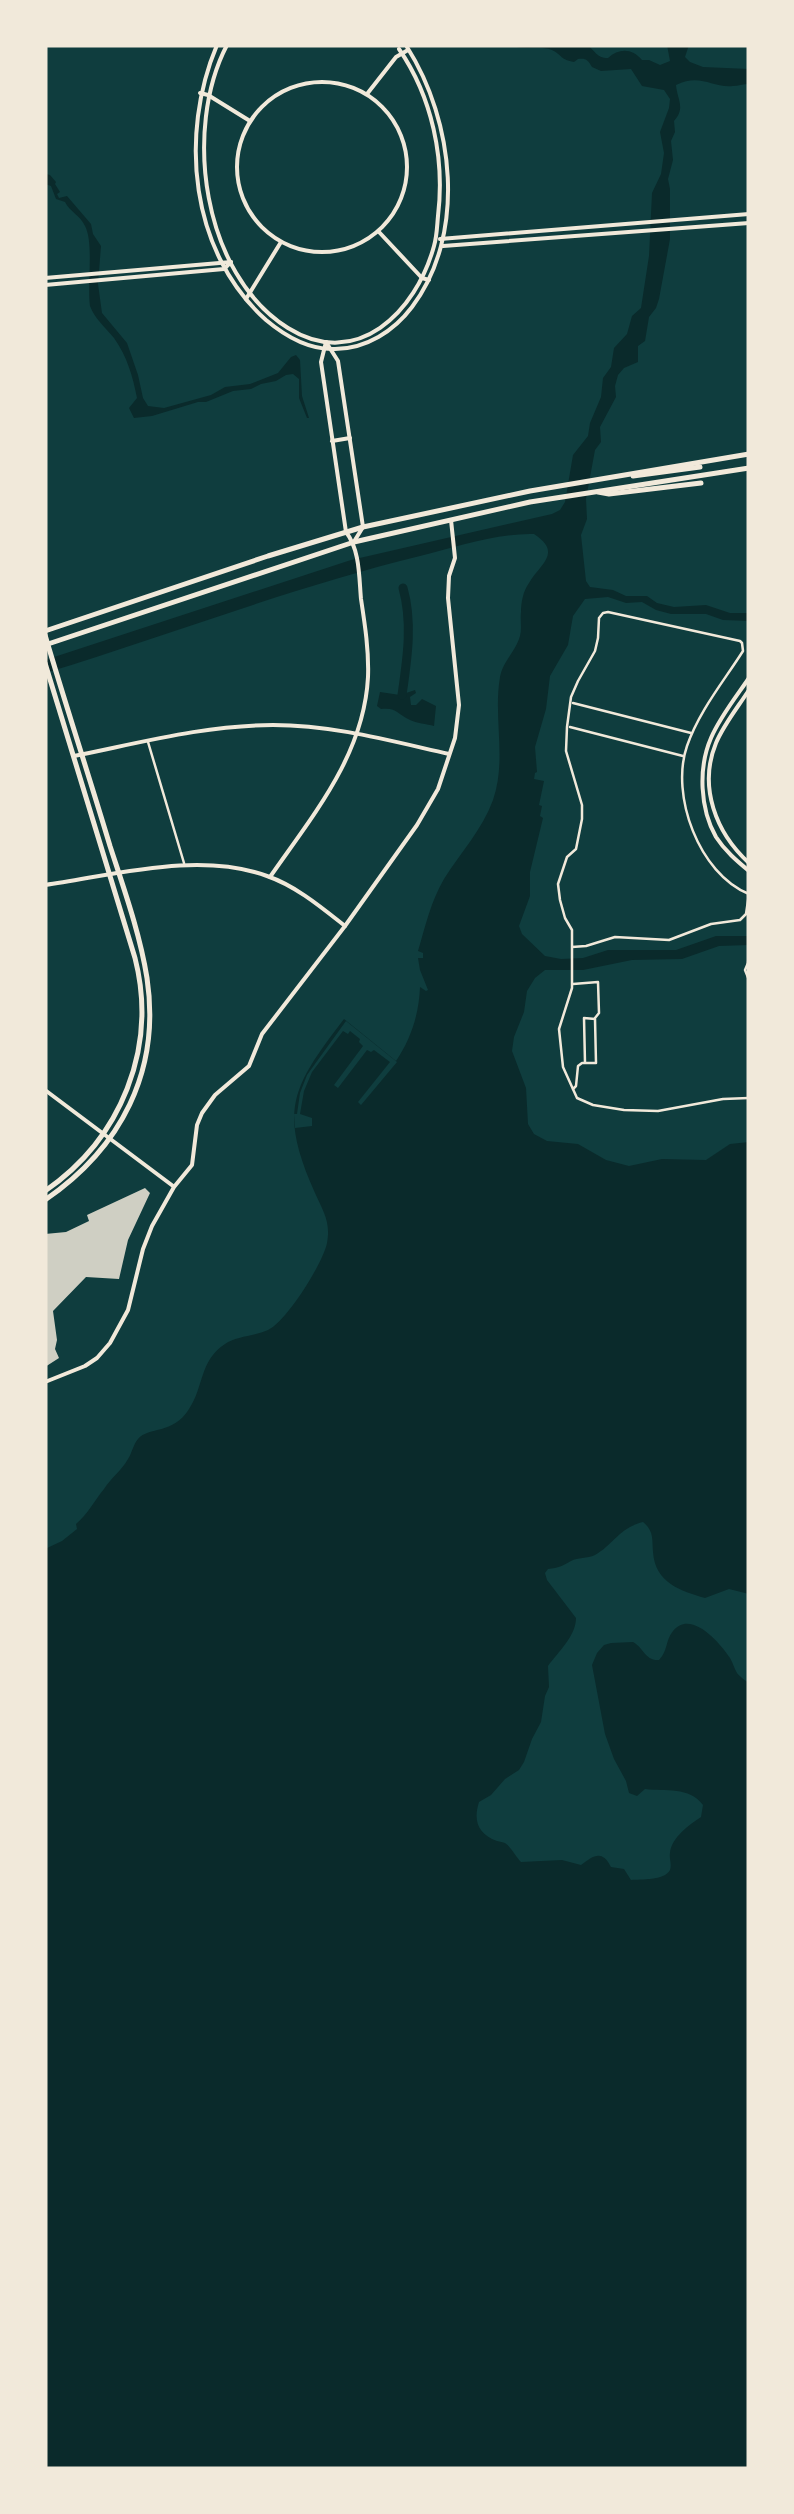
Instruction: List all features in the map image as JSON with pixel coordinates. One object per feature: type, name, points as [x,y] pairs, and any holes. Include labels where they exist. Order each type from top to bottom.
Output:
[{"type":"main road","points":[[45,1200],[84,1169],[110,1141],[139,1082],[151,1021],[145,966],[74,756],[45,633],[346,532],[562,486],[749,454]]},
{"type":"main road","points":[[594,480],[700,467]]},
{"type":"main road","points":[[46,645],[354,542],[558,498],[749,468]]},
{"type":"main road","points":[[593,492],[609,494],[701,483]]},
{"type":"main road","points":[[45,663],[82,755],[138,968],[142,1015],[134,1072],[121,1104],[103,1136],[78,1166],[45,1191]]},
{"type":"street","points":[[217,45],[200,93],[194,144],[206,220],[223,266],[246,300],[288,336],[324,349],[364,344],[392,328],[415,304],[439,240],[447,181],[443,138],[429,92],[403,48],[367,94]]},
{"type":"street","points":[[227,45],[208,95],[202,144],[205,181],[214,218],[232,262],[251,294],[268,312],[304,336],[326,342],[353,340],[381,328],[402,309],[425,279],[442,246]]},
{"type":"street","points":[[334,82],[367,94],[391,117],[406,156],[406,181],[394,212],[378,231],[355,245],[328,252],[302,250],[281,242],[254,217],[240,188],[238,156],[250,121],[270,100],[300,84],[334,82]]},
{"type":"street","points":[[200,93],[250,121]]},
{"type":"street","points":[[439,240],[749,214]]},
{"type":"street","points":[[442,246],[749,223]]},
{"type":"street","points":[[378,231],[425,279]]},
{"type":"street","points":[[439,240],[442,246]]},
{"type":"street","points":[[246,300],[281,242]]},
{"type":"street","points":[[45,282],[223,266],[232,262]]},
{"type":"street","points":[[270,876],[347,760],[357,733],[368,675],[354,542],[346,532],[321,362],[326,342]]},
{"type":"street","points":[[326,342],[338,361],[350,438],[362,528],[354,542]]},
{"type":"street","points":[[332,441],[350,438]]},
{"type":"street","points":[[45,1382],[85,1366],[110,1343],[128,1310],[152,1226],[192,1165],[202,1113],[215,1095],[249,1066],[262,1034],[345,926],[438,789],[451,755],[459,705],[448,590],[456,558],[451,520]]},
{"type":"street","points":[[572,947],[615,937],[669,940],[710,924],[740,920],[746,914],[749,894],[728,881],[708,861],[685,804],[684,756],[698,720],[744,651],[740,641],[603,613],[598,618],[595,651],[578,681],[567,726],[566,752],[582,805],[582,819],[576,849],[568,857],[558,884],[572,930],[570,1000],[559,1029],[563,1066],[572,1090],[577,1098],[592,1105],[644,1112],[749,1098]]},
{"type":"street","points":[[749,678],[712,735],[702,776],[711,826],[732,857],[749,871]]},
{"type":"street","points":[[749,690],[718,738],[709,776],[718,824],[730,844],[749,862]]},
{"type":"street","points":[[571,702],[692,733]]},
{"type":"street","points":[[74,756],[249,726],[296,726],[357,733],[451,755]]},
{"type":"street","points":[[567,726],[684,756]]},
{"type":"street","points":[[148,742],[184,864]]},
{"type":"street","points":[[45,885],[184,864],[223,866],[270,876],[306,896],[345,926]]},
{"type":"street","points":[[749,951],[745,970],[749,978]]},
{"type":"street","points":[[572,984],[598,982],[599,1013],[594,1018],[584,1018],[584,1063]]},
{"type":"street","points":[[572,1090],[578,1066],[596,1063],[594,1018]]},
{"type":"street","points":[[749,1022],[749,1054]]},
{"type":"street","points":[[45,1090],[174,1188]]},
{"type":"water","points":[[510,45],[587,45],[604,58],[625,51],[660,65],[670,61],[667,45],[689,45],[685,57],[690,62],[703,67],[749,69],[749,84],[725,86],[692,80],[676,85],[680,108],[674,121],[673,160],[668,179],[670,239],[659,299],[649,317],[645,341],[638,346],[638,362],[618,375],[616,397],[600,427],[601,442],[595,450],[586,499],[587,519],[581,535],[590,587],[626,596],[647,596],[674,607],[706,605],[730,613],[749,613],[749,621],[723,620],[706,614],[671,614],[642,602],[626,603],[608,597],[585,599],[573,616],[568,645],[550,676],[535,747],[534,779],[544,781],[539,805],[543,818],[530,872],[530,896],[519,926],[545,956],[561,959],[583,958],[608,950],[676,950],[716,936],[749,936],[749,945],[719,946],[682,959],[632,960],[583,970],[545,970],[527,991],[512,1051],[526,1088],[528,1124],[534,1134],[547,1141],[578,1144],[606,1160],[629,1166],[662,1159],[706,1160],[730,1144],[749,1142],[749,1594],[729,1589],[705,1598],[671,1584],[655,1563],[651,1532],[643,1522],[628,1528],[595,1555],[548,1569],[547,1580],[576,1618],[575,1625],[548,1666],[549,1687],[541,1722],[524,1762],[479,1802],[477,1815],[481,1831],[505,1843],[521,1862],[562,1860],[581,1865],[601,1856],[611,1867],[624,1869],[631,1880],[663,1876],[670,1870],[674,1842],[701,1817],[703,1805],[691,1795],[677,1791],[645,1789],[637,1796],[629,1793],[605,1734],[592,1665],[597,1653],[604,1645],[633,1642],[650,1658],[659,1660],[673,1631],[688,1624],[712,1637],[749,1683],[749,2469],[45,2469],[45,1549],[77,1529],[76,1524],[126,1463],[138,1439],[183,1417],[217,1351],[229,1341],[263,1332],[276,1324],[319,1264],[328,1229],[297,1140],[296,1100],[312,1063],[344,1019],[396,1061],[406,1044],[416,1016],[420,987],[428,990],[418,958],[423,958],[423,953],[418,951],[432,905],[493,800],[500,754],[500,677],[520,636],[524,593],[546,558],[547,547],[534,534],[476,541],[325,582],[45,673],[45,660],[351,560],[560,510],[565,502],[573,455],[588,436],[614,348],[641,308],[649,256],[652,193],[661,174],[664,153],[660,132],[670,99],[664,90],[642,86],[631,69],[601,71],[585,59],[574,62],[547,49]]},
{"type":"water","points":[[45,169],[56,182],[59,198],[67,196],[91,224],[101,246],[98,284],[102,313],[127,343],[148,406],[164,408],[211,395],[225,387],[250,384],[278,373],[296,355],[309,418],[299,398],[299,379],[293,374],[206,402],[134,418],[129,408],[137,398],[126,359],[90,306],[88,233],[80,219],[65,202],[56,199],[51,186],[45,184]]},
{"type":"water","points":[[415,690],[410,697],[411,705],[422,699],[436,706],[434,726],[377,706],[380,692],[400,695]]},
{"type":"pier","points":[[346,1021],[397,1062],[361,1105],[358,1102],[390,1062],[374,1050],[367,1050],[338,1088],[334,1085],[363,1046],[350,1031],[343,1031],[312,1072],[304,1091],[300,1114],[312,1118],[312,1126],[295,1128],[294,1114],[307,1075]]},
{"type":"building","points":[[145,1188],[150,1193],[128,1240],[119,1279],[86,1277],[53,1311],[59,1358],[45,1367],[45,1234],[66,1232],[89,1221],[87,1215]]},
{"type":"waterway","points":[[402,695],[408,628],[403,588]]}]
